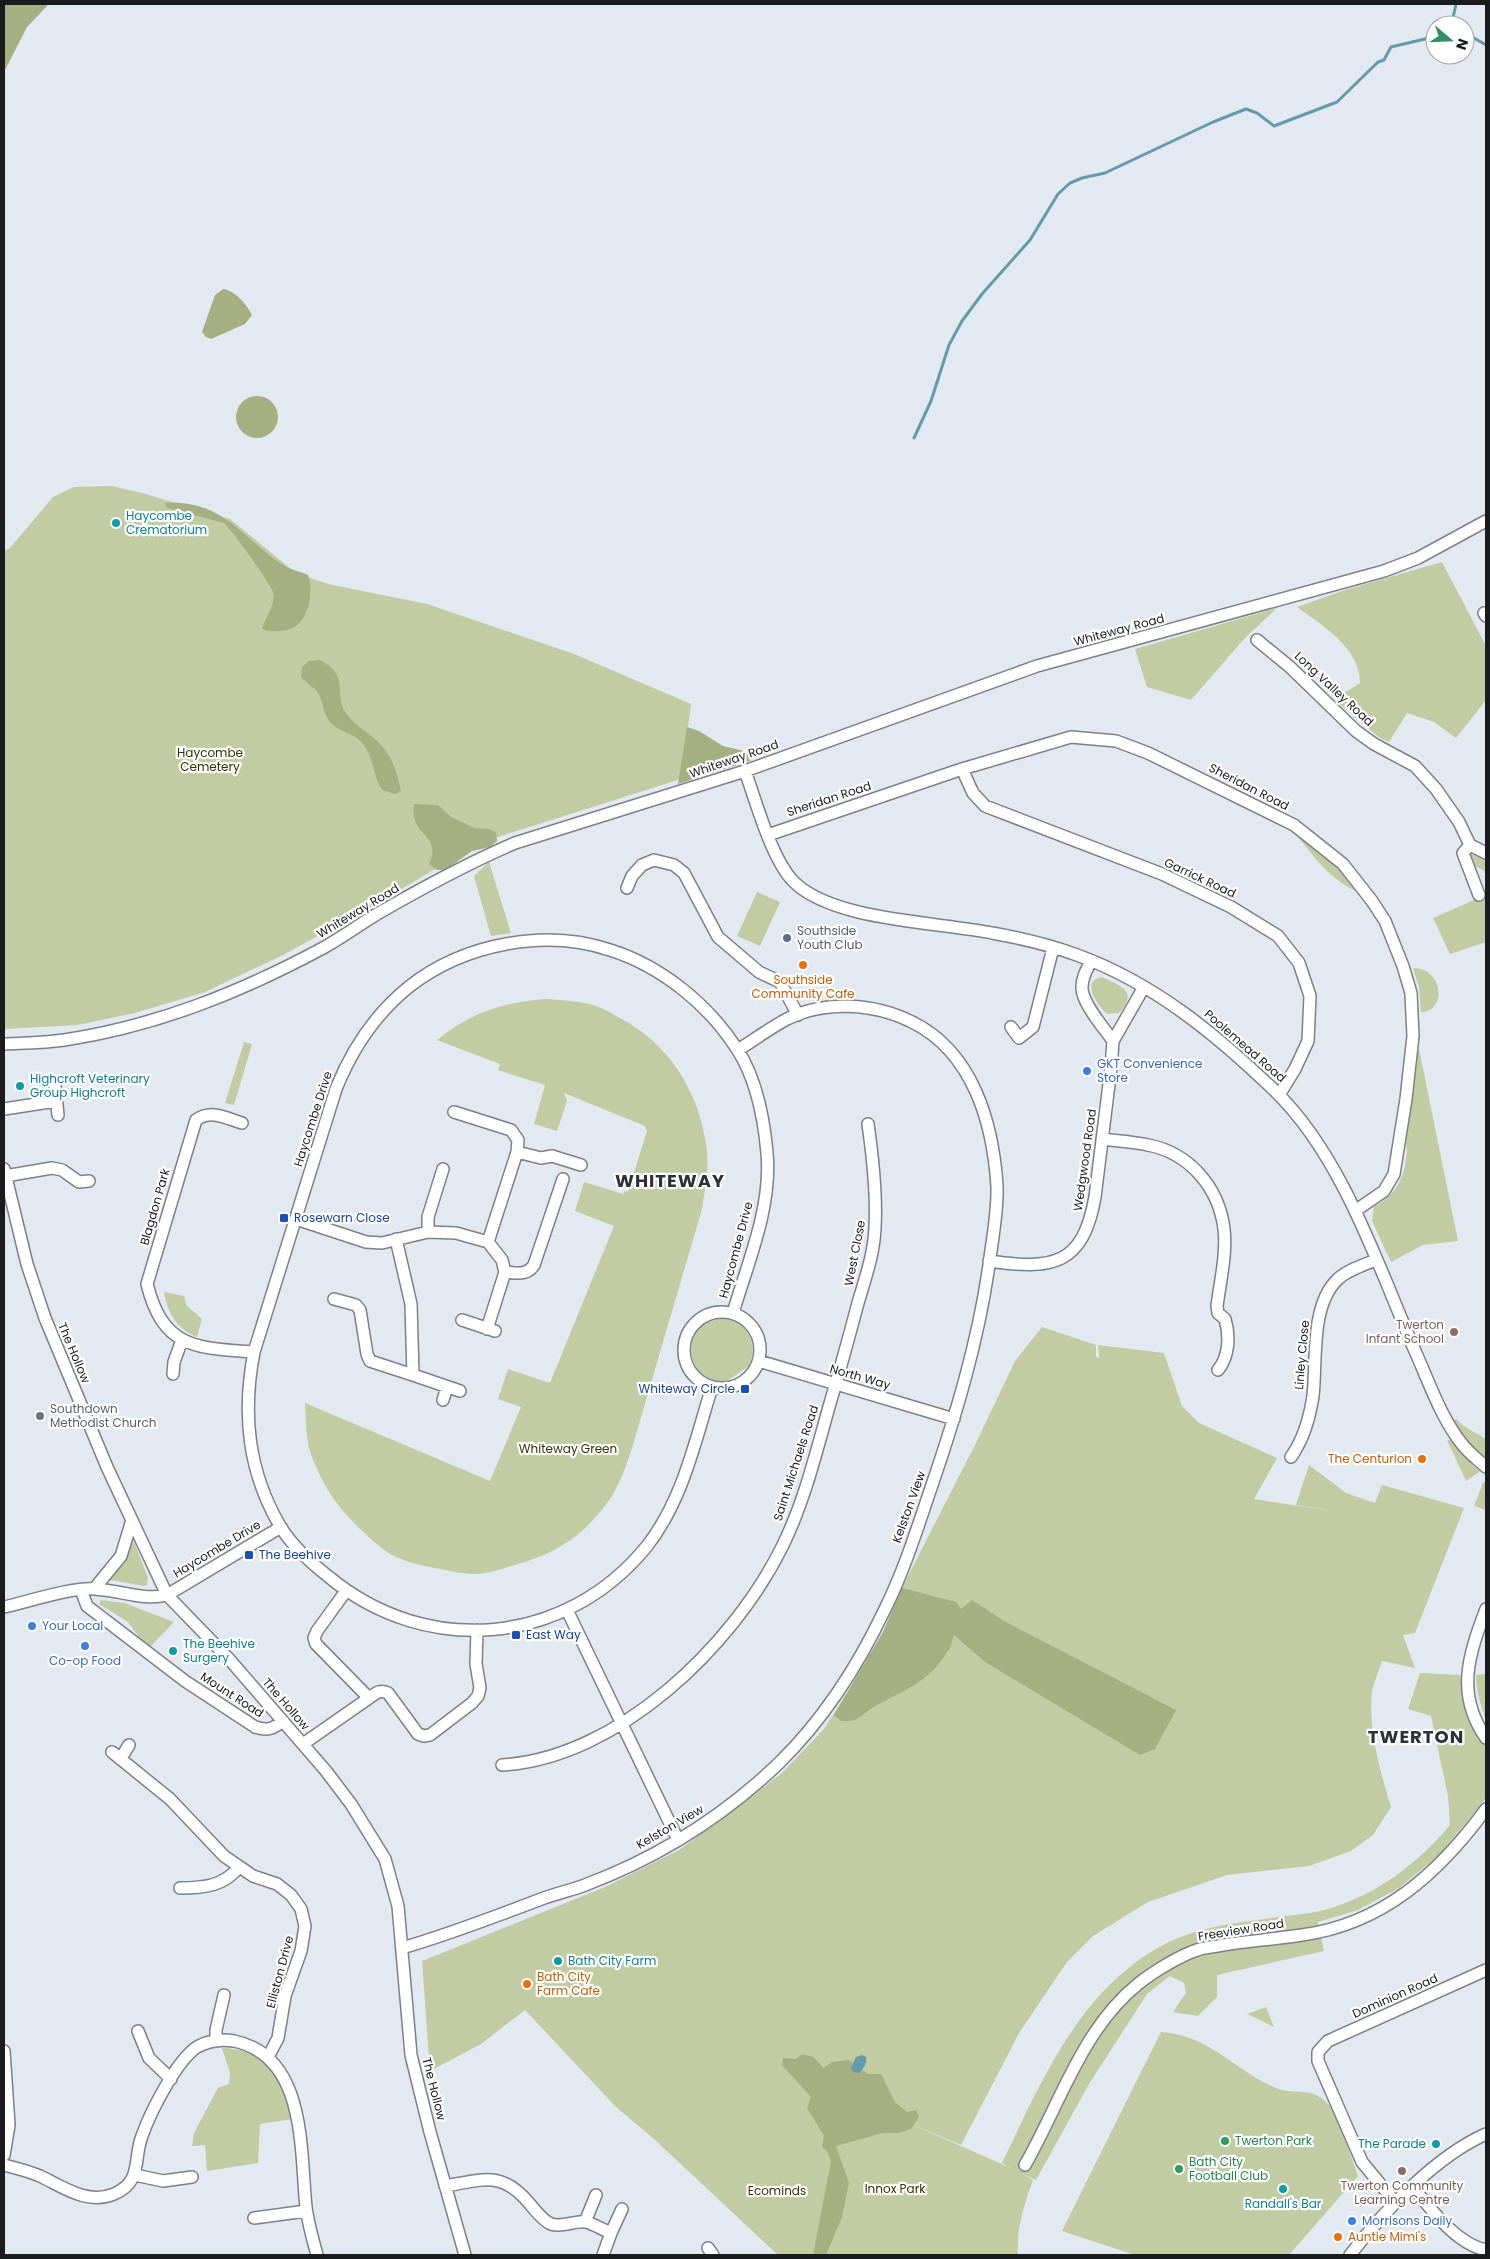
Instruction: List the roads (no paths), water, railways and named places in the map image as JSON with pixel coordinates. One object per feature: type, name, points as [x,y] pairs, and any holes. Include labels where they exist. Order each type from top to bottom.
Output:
[{"type":"street","name":"Whiteway Road","points":[[4,1044],[63,1040],[122,1029],[170,1016],[207,1003],[259,981],[324,947],[377,914],[482,857],[515,843],[744,771],[1037,666],[1384,571],[1418,558],[1486,521]]},
{"type":"street","name":"Long Valley Road","points":[[1257,640],[1293,663],[1356,731],[1374,744],[1415,766],[1436,789],[1459,822],[1470,845]]},
{"type":"street","name":"Sheridan Road","points":[[768,835],[962,769],[1071,737],[1116,741],[1184,770],[1294,825],[1343,864],[1372,900],[1385,921],[1403,966],[1411,993],[1413,1015],[1406,1099],[1394,1174],[1384,1191],[1355,1210]]},
{"type":"street","name":"Garrick Road","points":[[962,769],[973,793],[985,806],[1162,874],[1231,907],[1278,936],[1299,964],[1310,996],[1308,1041],[1295,1069],[1279,1094]]},
{"type":"street","name":"Poolemead Road","points":[[744,771],[781,866],[792,880],[822,901],[855,911],[992,933],[1053,948],[1091,961],[1144,987],[1203,1026],[1279,1094],[1306,1128],[1332,1166],[1355,1210],[1433,1391],[1454,1433],[1464,1446],[1486,1467]]},
{"type":"street","points":[[1479,895],[1462,853],[1470,845],[1486,852]]},
{"type":"street","points":[[627,888],[632,876],[642,865],[654,860],[674,865],[684,873],[718,937],[758,972],[780,982],[798,1015]]},
{"type":"street","name":"Haycombe Drive","points":[[733,1313],[760,1222],[767,1176],[767,1154],[762,1117],[751,1079],[738,1050],[702,1006],[674,982],[644,965],[611,950],[571,942],[537,941],[511,943],[476,952],[449,963],[409,987],[370,1026],[355,1048],[336,1089],[254,1352],[248,1401],[250,1446],[268,1501],[281,1527],[316,1567],[346,1591],[372,1606],[428,1627],[476,1630],[507,1628],[567,1610],[588,1598],[627,1568],[647,1546],[663,1523],[677,1497],[712,1387],[699,1381],[690,1372],[684,1358],[685,1340],[690,1328],[705,1315],[719,1311],[733,1313],[744,1318],[753,1328],[760,1347],[758,1361]]},
{"type":"street","points":[[1011,1027],[1019,1038],[1032,1027],[1053,948]]},
{"type":"street","points":[[1091,961],[1083,981],[1084,998],[1112,1041]]},
{"type":"street","name":"Wedgwood Road","points":[[990,1261],[1024,1266],[1051,1264],[1076,1246],[1085,1233],[1091,1217],[1102,1139],[1112,1041],[1144,987]]},
{"type":"street","name":"Kelston View","points":[[402,1948],[586,1885],[658,1853],[724,1811],[779,1763],[824,1714],[890,1599],[923,1512],[954,1420],[974,1349],[990,1261],[997,1190],[993,1155],[980,1101],[962,1065],[941,1042],[925,1029],[880,1010],[841,1006],[808,1011],[786,1020],[738,1050]]},
{"type":"street","points":[[55,1086],[58,1114]]},
{"type":"street","points":[[4,1109],[56,1101]]},
{"type":"street","points":[[454,1112],[511,1130],[518,1140],[517,1152],[488,1242]]},
{"type":"street","name":"Blagdon Park","points":[[242,1123],[211,1113],[204,1114],[196,1120],[148,1284],[152,1304],[162,1324],[182,1340],[211,1349],[254,1352]]},
{"type":"street","name":"West Close","points":[[835,1385],[867,1271],[875,1230],[876,1178],[868,1123]]},
{"type":"street","points":[[1102,1139],[1149,1145],[1179,1157],[1201,1174],[1212,1190],[1224,1231],[1217,1306],[1218,1313],[1225,1319],[1228,1336],[1226,1357],[1218,1370]]},
{"type":"street","points":[[517,1152],[541,1158],[552,1156],[581,1165]]},
{"type":"street","points":[[5,1172],[52,1168],[62,1170],[79,1182],[90,1181]]},
{"type":"street","points":[[428,1232],[428,1217],[443,1169]]},
{"type":"street","name":"The Hollow","points":[[5,1172],[8,1207],[45,1318],[132,1520],[167,1596],[229,1659],[303,1744],[348,1800],[385,1859],[398,1906],[411,2055],[465,2255]]},
{"type":"street","points":[[427,1177],[439,1181]]},
{"type":"street","points":[[505,1272],[523,1274],[530,1271],[534,1265],[563,1178]]},
{"type":"street","points":[[296,1219],[366,1242],[382,1243],[428,1232],[456,1233],[488,1242],[502,1260],[505,1272],[491,1330],[462,1320]]},
{"type":"street","points":[[396,1239],[411,1304],[413,1375]]},
{"type":"street","name":"Linley Close","points":[[1298,1453],[1312,1396],[1317,1325],[1321,1310],[1328,1293],[1338,1278],[1376,1260]]},
{"type":"street","points":[[334,1299],[356,1305],[360,1310],[367,1354],[370,1361],[460,1391]]},
{"type":"street","points":[[173,1374],[174,1362],[182,1340]]},
{"type":"street","points":[[712,1387],[726,1388],[740,1383],[751,1375],[758,1361]]},
{"type":"street","name":"North Way","points":[[758,1361],[954,1420]]},
{"type":"street","name":"Saint Michaels Road","points":[[502,1765],[524,1764],[569,1750],[621,1724],[680,1680],[704,1657],[761,1586],[783,1546],[799,1506],[835,1385]]},
{"type":"street","points":[[443,1400],[447,1387]]},
{"type":"street","points":[[94,1588],[121,1556],[132,1520]]},
{"type":"street","name":"Haycombe Drive","points":[[167,1596],[281,1527]]},
{"type":"street","points":[[4,1607],[94,1588],[153,1598],[167,1596]]},
{"type":"street","name":"Mount Road","points":[[81,1590],[87,1606],[185,1681],[255,1727],[264,1730],[273,1729],[283,1721]]},
{"type":"street","points":[[346,1591],[314,1638],[316,1644],[370,1698]]},
{"type":"street","points":[[1486,1609],[1472,1646],[1467,1677],[1469,1696],[1474,1714],[1486,1738]]},
{"type":"street","points":[[567,1610],[678,1840]]},
{"type":"street","points":[[303,1744],[379,1692],[384,1691],[388,1693],[418,1734],[424,1736],[430,1734],[472,1703],[478,1696],[480,1688],[476,1664],[476,1630]]},
{"type":"street","name":"Elliston Drive","points":[[129,1745],[116,1755],[170,1799],[224,1856],[253,1876],[277,1884],[291,1895],[301,1909],[305,1926],[301,1951],[285,1996],[278,2038],[268,2057]]},
{"type":"street","name":"Freeview Road","points":[[1041,2162],[1027,2160],[1060,2095],[1094,2034],[1117,2004],[1138,1984],[1160,1969],[1197,1950],[1262,1938],[1302,1935],[1346,1925],[1379,1911],[1432,1873],[1454,1851],[1486,1810]]},
{"type":"street","points":[[180,1888],[197,1888],[218,1884],[231,1877],[239,1867]]},
{"type":"street","name":"Dominion Road","points":[[1395,2202],[1362,2162],[1318,2061],[1318,2052],[1328,2041],[1486,1970]]},
{"type":"street","points":[[216,2040],[216,2030],[224,1996]]},
{"type":"street","points":[[138,2031],[149,2058],[171,2079]]},
{"type":"street","points":[[4,2165],[40,2176],[69,2191],[92,2197],[107,2196],[118,2192],[135,2175],[140,2139],[158,2100],[183,2061],[197,2047],[216,2040],[241,2043],[268,2057],[281,2073],[290,2093],[297,2116],[302,2144],[302,2172],[306,2211],[317,2255]]},
{"type":"street","points":[[4,2051],[9,2125],[4,2155]]},
{"type":"street","points":[[1352,2255],[1395,2202],[1412,2186],[1459,2150],[1486,2134]]},
{"type":"street","points":[[135,2175],[163,2181],[192,2177]]},
{"type":"street","points":[[445,2186],[496,2179],[508,2183],[519,2191],[542,2218],[552,2224],[564,2226],[585,2222],[610,2233]]},
{"type":"street","points":[[1412,2186],[1441,2222],[1476,2248],[1486,2253]]},
{"type":"street","points":[[585,2222],[596,2196]]},
{"type":"street","points":[[603,2255],[610,2233],[622,2209]]},
{"type":"street","points":[[254,2218],[306,2211]]},
{"type":"water","points":[[862,2055],[866,2057],[865,2066],[859,2073],[853,2072],[851,2068],[856,2057]]},
{"type":"waterway","points":[[1454,15],[1456,4]]},
{"type":"waterway","points":[[914,438],[931,401],[949,345],[962,321],[982,294],[1030,240],[1058,194],[1070,183],[1082,178],[1105,173],[1213,122],[1246,109],[1257,113],[1274,126],[1337,102],[1378,62],[1384,60],[1391,47],[1425,39]]},
{"type":"waterway","points":[[1475,39],[1486,45]]},
{"type":"place","name":"Haycombe Crematorium","points":[[116,523]]},
{"type":"place","name":"Southside Youth Club","points":[[787,938]]},
{"type":"place","name":"Southside Community Cafe","points":[[803,965]]},
{"type":"place","name":"GKT Convenience Store","points":[[1087,1071]]},
{"type":"place","name":"Highcroft Veterinary Group Highcroft","points":[[20,1086]]},
{"type":"place","name":"Rosewarn Close","points":[[284,1218]]},
{"type":"place","name":"Twerton Infant School","points":[[1454,1332]]},
{"type":"place","name":"Whiteway Circle","points":[[745,1389]]},
{"type":"place","name":"Southdown Methodist Church","points":[[40,1416]]},
{"type":"place","name":"The Centurion","points":[[1422,1459]]},
{"type":"place","name":"The Beehive","points":[[249,1555]]},
{"type":"place","name":"Your Local","points":[[32,1626]]},
{"type":"place","name":"East Way","points":[[516,1635]]},
{"type":"place","name":"Co-op Food","points":[[85,1646]]},
{"type":"place","name":"The Beehive Surgery","points":[[173,1651]]},
{"type":"place","name":"Bath City Farm","points":[[558,1961]]},
{"type":"place","name":"Bath City Farm Cafe","points":[[527,1984]]},
{"type":"place","name":"Twerton Park","points":[[1225,2141]]},
{"type":"place","name":"The Parade","points":[[1436,2144]]},
{"type":"place","name":"Bath City Football Club","points":[[1179,2169]]},
{"type":"place","name":"Twerton Community Learning Centre","points":[[1402,2171]]},
{"type":"place","name":"Randall's Bar","points":[[1283,2189]]},
{"type":"place","name":"Morrisons Daily","points":[[1352,2221]]},
{"type":"place","name":"Auntie Mimi's","points":[[1338,2237]]},
{"type":"district","name":"WHITEWAY","points":[[670,1181]]},
{"type":"district","name":"TWERTON","points":[[1416,1737]]},
{"type":"park label","name":"Haycombe Cemetery","points":[[210,760]]},
{"type":"park label","name":"Whiteway Green","points":[[568,1449]]},
{"type":"park label","name":"Innox Park","points":[[895,2189]]},
{"type":"park label","name":"Ecominds","points":[[777,2191]]}]
